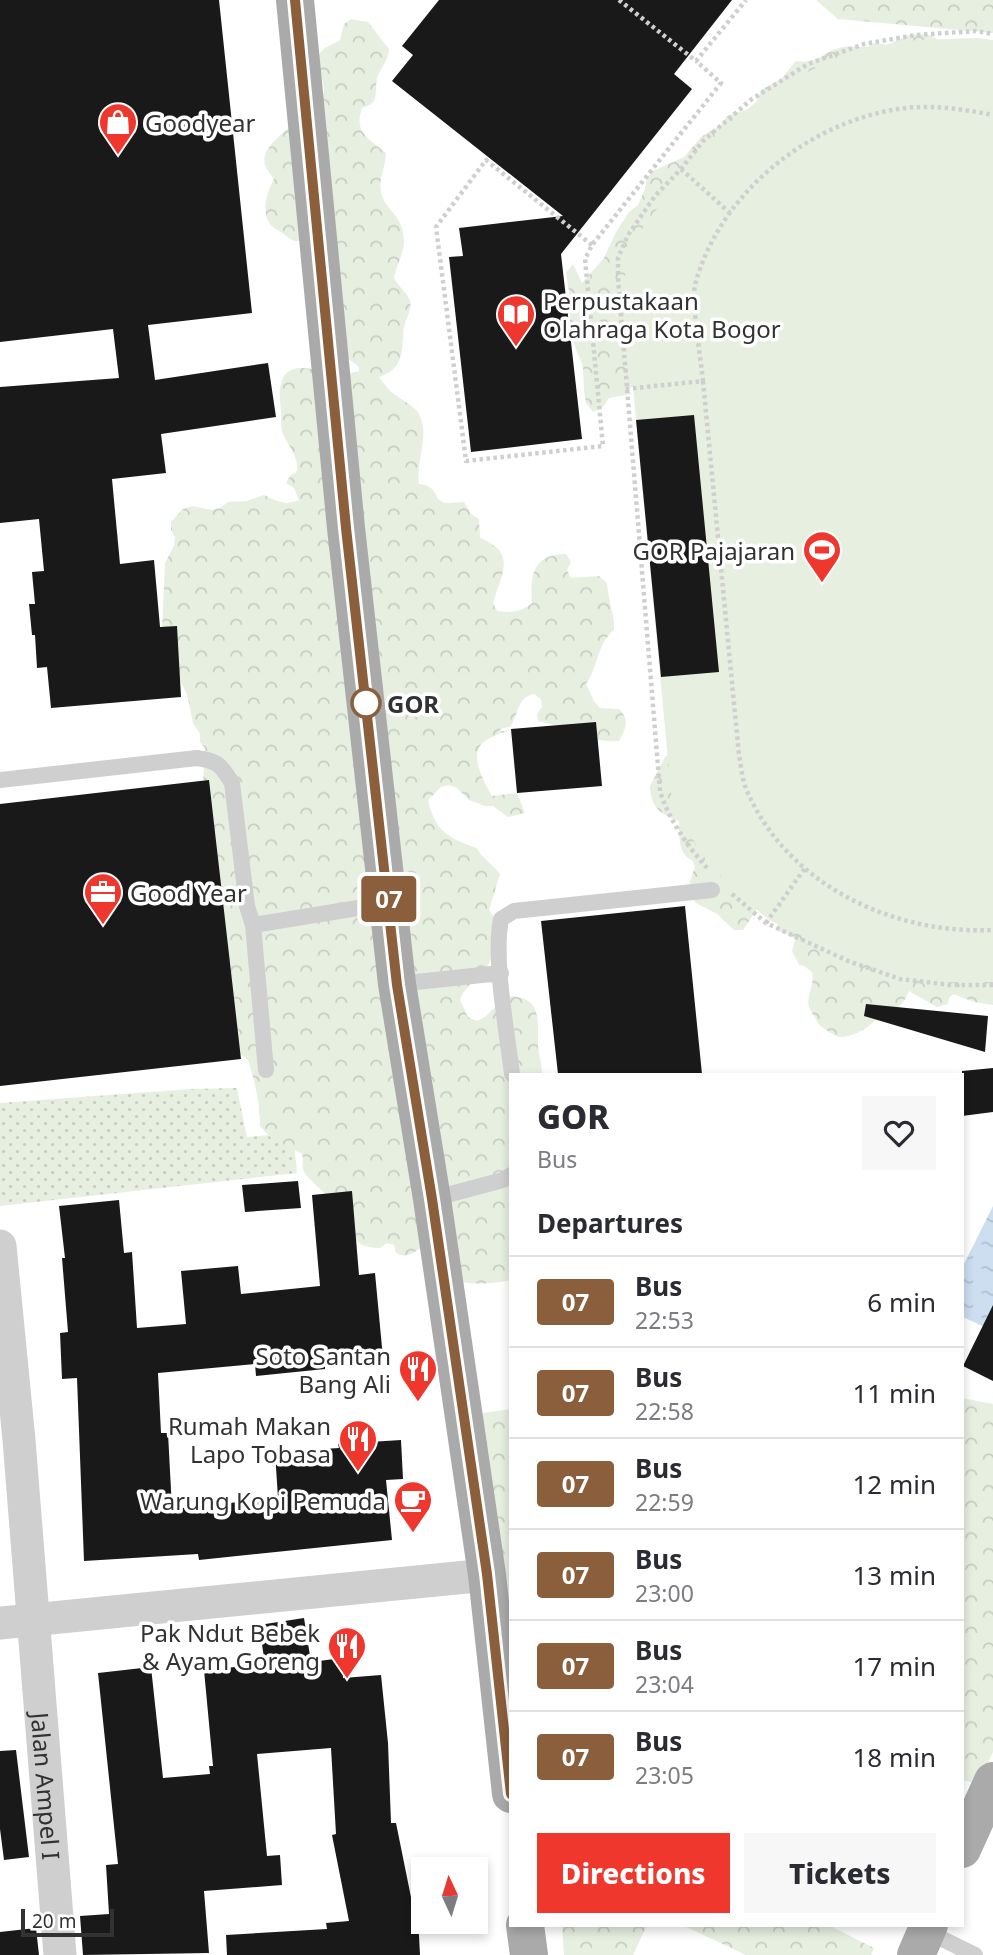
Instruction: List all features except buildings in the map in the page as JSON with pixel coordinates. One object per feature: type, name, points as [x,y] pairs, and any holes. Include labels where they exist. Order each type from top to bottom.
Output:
[{"type":"main road","points":[[295,0],[346,528],[390,903],[397,985],[432,1199],[487,1574],[509,1776]]},
{"type":"main road","points":[[964,1845],[993,1781]]},
{"type":"main road","points":[[525,1927],[528,1955]]},
{"type":"street","name":"Jalan Ampel I","points":[[0,1246],[19,1440],[16,1621],[60,1955]]},
{"type":"street","points":[[16,1621],[487,1574]]},
{"type":"lane","points":[[0,780],[197,758],[221,765],[232,783],[247,906],[253,925],[266,1070]]},
{"type":"lane","points":[[512,1073],[501,973],[501,919],[514,911],[719,890]]},
{"type":"lane","points":[[253,925],[390,903]]},
{"type":"lane","points":[[397,985],[501,973]]},
{"type":"lane","points":[[432,1199],[509,1176]]},
{"type":"lane","points":[[924,1937],[975,1955]]},
{"type":"path","points":[[592,244],[486,160],[436,227],[466,461],[603,446],[585,259],[592,244],[721,83],[619,0]]},
{"type":"path","points":[[696,61],[746,0]]},
{"type":"path","points":[[711,872],[695,855],[664,803],[660,790],[626,389],[618,258],[628,235],[655,196],[703,141],[752,99],[808,64],[864,44],[916,35],[976,31],[993,33]]},
{"type":"path","points":[[993,115],[955,108],[899,109],[859,118],[817,136],[768,170],[730,213],[706,256],[694,288],[738,755],[745,785],[770,829],[805,868],[841,895],[880,914],[936,929],[993,930]]},
{"type":"path","points":[[681,169],[730,213]]},
{"type":"path","points":[[626,389],[703,381]]},
{"type":"path","points":[[766,923],[805,868]]},
{"type":"path","points":[[719,890],[766,923],[848,961],[900,979],[951,985],[993,985]]},
{"type":"green space","points":[[816,0],[993,0],[993,33],[838,19]]},
{"type":"green space","points":[[351,19],[368,22],[389,49],[378,75],[375,99],[362,108],[360,124],[365,135],[386,153],[381,192],[401,224],[403,232],[404,246],[394,278],[409,298],[410,308],[398,363],[394,369],[379,377],[392,392],[417,411],[421,419],[423,438],[419,484],[431,488],[438,499],[445,503],[464,502],[471,514],[479,519],[480,538],[499,550],[504,565],[493,603],[497,611],[516,611],[532,603],[533,575],[536,568],[540,562],[555,555],[566,554],[571,562],[567,570],[571,578],[599,576],[607,583],[614,630],[604,642],[586,684],[600,708],[619,709],[626,721],[619,741],[592,738],[569,725],[538,721],[541,699],[534,694],[528,696],[521,702],[510,727],[498,732],[511,729],[483,743],[477,758],[492,796],[517,793],[525,813],[508,817],[493,806],[469,800],[457,788],[449,785],[441,787],[428,800],[435,819],[444,832],[477,848],[500,874],[489,910],[495,918],[491,958],[486,969],[468,987],[460,1000],[468,1017],[477,1021],[506,996],[527,1000],[536,1011],[542,1073],[509,1073],[509,1280],[496,1283],[480,1284],[449,1278],[424,1247],[404,1256],[396,1253],[394,1245],[387,1243],[380,1248],[359,1243],[337,1206],[305,1173],[302,1154],[271,1138],[260,1126],[257,1092],[248,1060],[235,1050],[203,786],[205,748],[193,723],[187,694],[162,631],[165,563],[174,546],[175,537],[171,522],[183,509],[192,506],[212,510],[228,502],[247,501],[264,495],[285,503],[299,500],[294,488],[286,483],[297,471],[297,465],[281,429],[282,380],[288,372],[296,369],[318,370],[344,379],[359,371],[359,367],[346,357],[304,240],[293,240],[273,227],[267,219],[265,207],[274,179],[265,165],[265,156],[277,138],[322,97],[324,86],[318,67],[319,56],[322,51],[340,40],[344,24]]},
{"type":"green space","points":[[909,35],[928,35],[942,45],[643,382],[627,389],[632,394],[609,398],[603,407],[593,412],[586,403],[583,367],[570,334],[570,298],[566,273],[573,264],[582,283],[604,258],[616,232],[629,212],[638,205],[647,177],[655,170],[684,157],[701,137],[721,125],[727,116],[748,109],[757,101],[761,90],[781,79],[796,61],[810,61],[843,47],[863,47],[875,43],[887,45]]},
{"type":"green space","name":"GOR Pajajaran","points":[[916,40],[993,40],[993,982],[951,982],[901,976],[849,958],[769,920],[729,886],[700,852],[672,802],[625,278],[626,262],[634,240],[663,201],[735,126],[758,106],[811,70],[867,48]]},
{"type":"green space","points":[[672,752],[757,909],[743,930],[734,930],[717,914],[696,903],[692,897],[690,882],[695,866],[682,849],[679,821],[662,813],[652,800],[650,786],[665,757]]},
{"type":"green space","points":[[780,921],[993,947],[993,1005],[974,1002],[953,994],[948,1004],[937,1007],[909,991],[894,1011],[879,1016],[861,1031],[845,1037],[838,1036],[820,1026],[810,1009],[808,1002],[812,972],[799,965],[792,951],[795,940],[792,936],[778,931]]},
{"type":"green space","points":[[237,1088],[247,1137],[293,1133],[297,1173],[0,1206],[0,1103]]},
{"type":"green space","points":[[964,1398],[993,1404],[993,1752],[978,1784],[964,1780]]},
{"type":"green space","points":[[509,1409],[509,1675],[476,1414]]},
{"type":"green space","points":[[562,1927],[646,1927],[633,1955],[564,1955]]},
{"type":"green space","points":[[686,1927],[832,1927],[874,1948],[871,1955],[746,1955]]},
{"type":"water","points":[[993,1206],[993,1331],[964,1317],[964,1264]]},
{"type":"bus line","name":"07","points":[[295,0],[346,528],[390,903],[397,985],[432,1199],[487,1574],[509,1776]]},
{"type":"place","name":"Goodyear","points":[[118,156]]},
{"type":"place","name":"Perpustakaan Olahraga Kota Bogor","points":[[516,348]]},
{"type":"place","name":"GOR Pajajaran","points":[[822,584]]},
{"type":"place","name":"GOR","points":[[366,703]]},
{"type":"place","name":"Good Year","points":[[103,926]]},
{"type":"place","name":"Soto Santan Bang Ali","points":[[418,1403]]},
{"type":"place","name":"Rumah Makan Lapo Tobasa","points":[[358,1473]]},
{"type":"place","name":"Warung Kopi Pemuda","points":[[413,1534]]},
{"type":"place","name":"Pak Ndut Bebek & Ayam Goreng","points":[[347,1680]]}]
